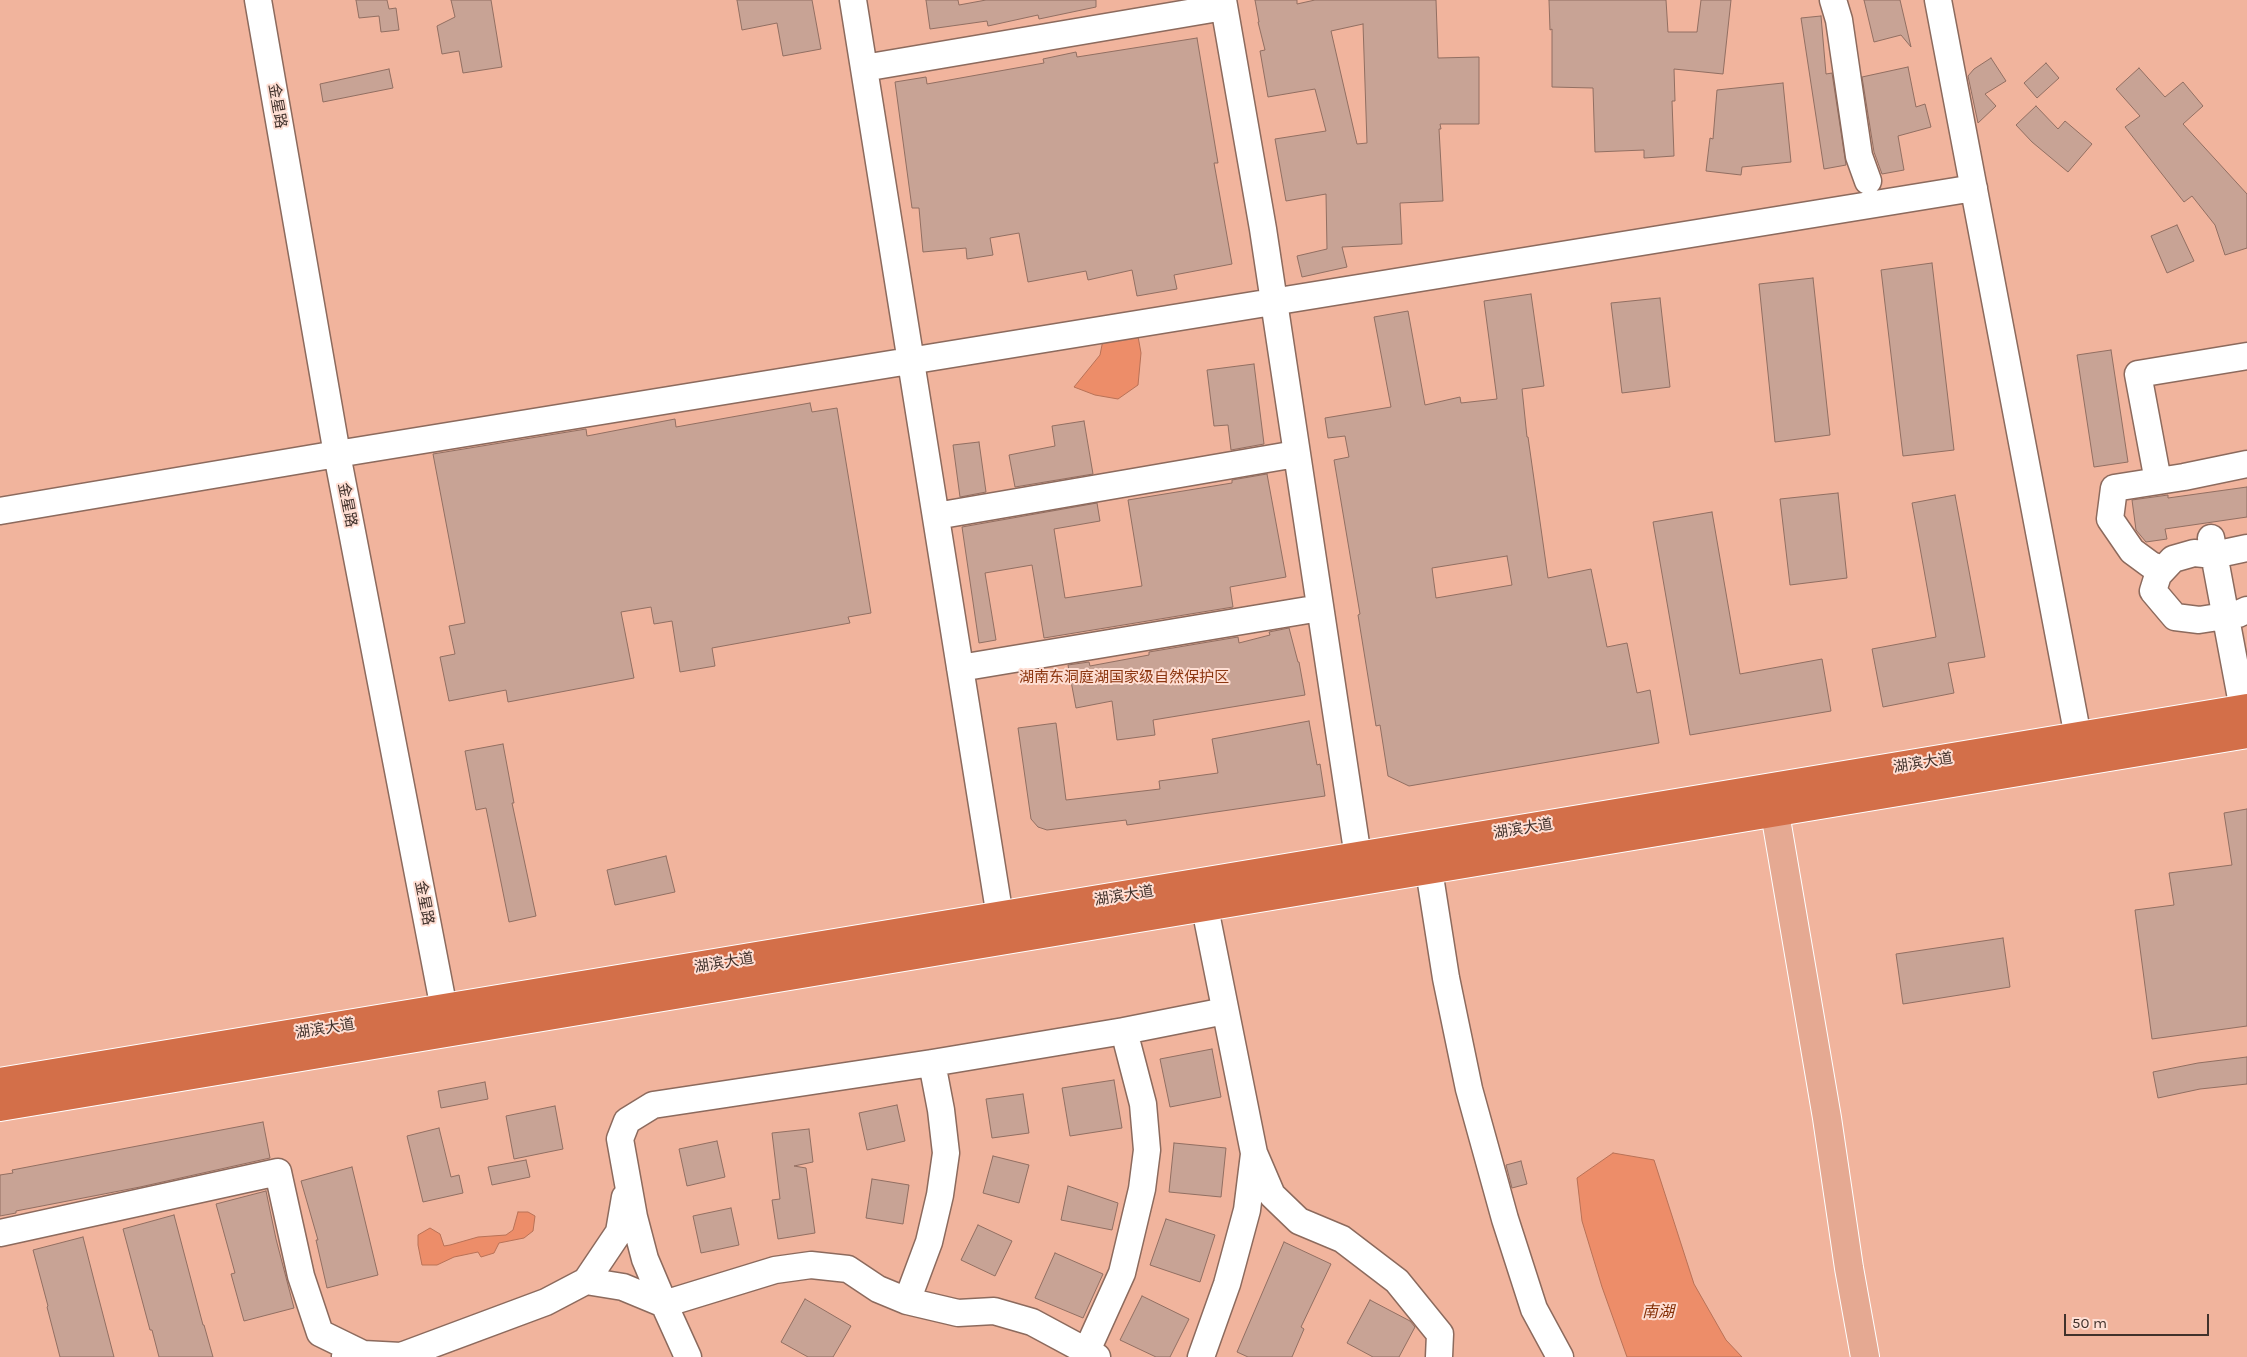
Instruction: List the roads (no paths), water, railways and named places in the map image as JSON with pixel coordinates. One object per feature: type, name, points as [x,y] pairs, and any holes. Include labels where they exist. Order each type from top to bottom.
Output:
[{"type":"highway","name":"湖滨大道","points":[[0,1082],[2078,737],[2246,717]]},
{"type":"highway","name":"湖滨大道","points":[[0,1107],[1775,813],[2246,717]]},
{"type":"main road","points":[[1775,813],[1827,1118],[1849,1268],[1865,1357]]},
{"type":"street","name":"金星路","points":[[258,0],[337,454],[444,1009]]},
{"type":"street","points":[[853,0],[1000,916]]},
{"type":"street","points":[[1833,0],[1839,20],[1859,156],[1868,181]]},
{"type":"street","points":[[1938,0],[2078,737]]},
{"type":"street","points":[[864,68],[1224,3],[1273,302],[1358,857]]},
{"type":"street","points":[[0,511],[337,454],[1974,188]]},
{"type":"street","points":[[2158,482],[2138,374],[2247,356]]},
{"type":"street","points":[[936,516],[1296,454]]},
{"type":"street","points":[[2163,569],[2151,565],[2132,551],[2110,518],[2114,488],[2158,482],[2247,464]]},
{"type":"street","points":[[2212,546],[2236,613],[2246,717]]},
{"type":"street","points":[[2236,613],[2199,620],[2175,618],[2154,591],[2158,575],[2173,559],[2212,546],[2247,548]]},
{"type":"street","points":[[960,668],[1320,608]]},
{"type":"street","points":[[1429,870],[1446,978],[1474,1108],[1505,1219],[1534,1309],[1560,1357]]},
{"type":"street","points":[[1205,908],[1254,1153],[1272,1195],[1299,1221],[1342,1239],[1397,1281],[1440,1334],[1439,1357]]},
{"type":"street","points":[[688,1357],[645,1258],[620,1139],[627,1120],[653,1105],[932,1063],[1124,1031],[1226,1011]]},
{"type":"street","points":[[586,1281],[623,1287],[664,1304],[775,1270],[811,1265],[848,1269],[878,1289],[907,1301],[958,1314],[994,1311],[1032,1322],[1089,1355],[1122,1273],[1140,1199],[1147,1150],[1143,1104],[1124,1031]]},
{"type":"street","points":[[907,1301],[929,1242],[940,1195],[946,1153],[942,1110],[932,1063]]},
{"type":"street","points":[[1201,1357],[1227,1284],[1247,1210],[1254,1153]]},
{"type":"street","points":[[0,1233],[278,1172],[301,1276],[320,1333],[352,1356],[401,1357],[546,1302],[586,1281],[619,1232],[628,1181]]},
{"type":"water","points":[[1136,325],[1141,353],[1138,385],[1118,399],[1095,395],[1074,387],[1100,355],[1103,340]]},
{"type":"water","name":"南湖","points":[[1613,1153],[1654,1160],[1694,1284],[1726,1340],[1742,1357],[1627,1357],[1602,1287],[1582,1221],[1577,1178]]},
{"type":"water","points":[[518,1212],[528,1212],[535,1216],[533,1231],[524,1238],[499,1243],[494,1253],[481,1257],[478,1252],[454,1257],[437,1265],[422,1265],[418,1235],[430,1228],[440,1234],[444,1246],[478,1237],[506,1235],[513,1230]]},
{"type":"park label","name":"湖南东洞庭湖国家级自然保护区","points":[[1124,678]]}]
